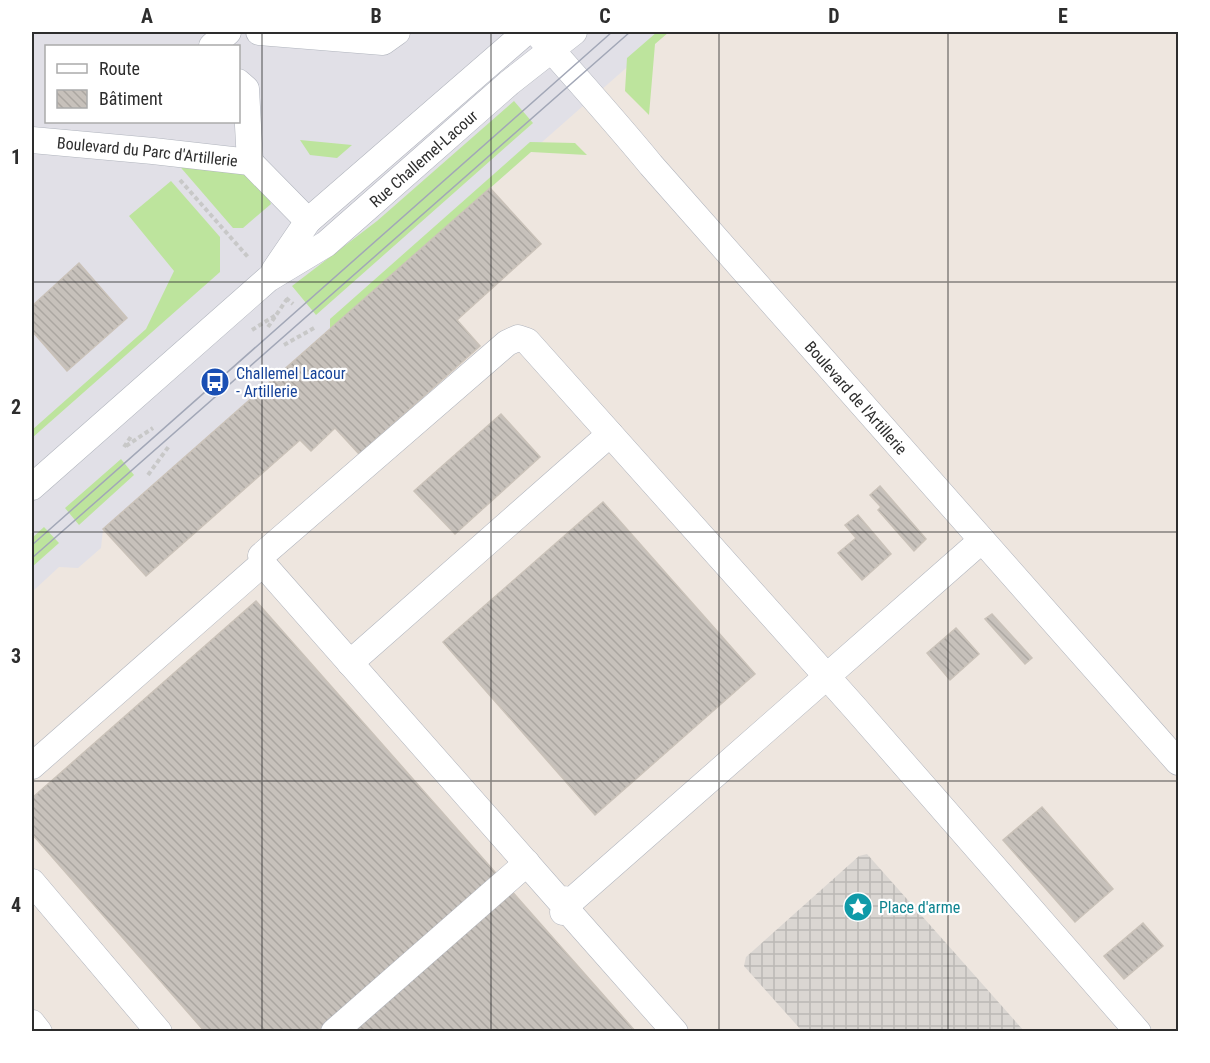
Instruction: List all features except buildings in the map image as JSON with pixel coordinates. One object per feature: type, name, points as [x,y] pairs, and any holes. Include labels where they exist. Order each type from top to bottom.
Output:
[{"type":"street","points":[[213,45],[228,32]]},
{"type":"street","points":[[259,32],[383,42],[397,32]]},
{"type":"street","name":"Rue Challemel-Lacour","points":[[268,279],[308,221],[526,32]]},
{"type":"street","name":"Rue Challemel-Lacour","points":[[32,487],[268,279],[326,244],[509,83],[543,40],[574,32]]},
{"type":"street","name":"Boulevard de l'Artillerie","points":[[543,40],[1179,762]]},
{"type":"street","points":[[240,84],[246,89],[250,162]]},
{"type":"street","name":"Boulevard du Parc d'Artillerie","points":[[32,140],[250,162],[308,221]]},
{"type":"street","points":[[32,766],[497,351],[518,338],[527,341],[536,350],[1138,1032]]},
{"type":"street","points":[[350,663],[610,434]]},
{"type":"street","points":[[566,905],[982,540]]},
{"type":"street","points":[[262,562],[566,905],[675,1032]]},
{"type":"street","points":[[334,1032],[527,863]]},
{"type":"street","points":[[32,882],[159,1032]]},
{"type":"street","points":[[32,1023],[39,1032]]},
{"type":"path","points":[[153,151],[248,257]]},
{"type":"path","points":[[268,327],[287,299]]},
{"type":"path","points":[[284,345],[314,328]]},
{"type":"path","points":[[124,447],[153,428]]},
{"type":"path","points":[[148,475],[169,446]]},
{"type":"shaded area","points":[[32,32],[667,32],[108,524],[103,529],[101,548],[78,568],[59,567],[32,592]]},
{"type":"shaded area","name":"Place d'arme","points":[[867,854],[1024,1031],[802,1031],[744,966],[746,957],[859,856]]},
{"type":"green space","points":[[657,32],[669,32],[655,44],[649,115],[625,91],[627,58]]},
{"type":"green space","points":[[514,101],[533,123],[316,315],[292,286],[377,221]]},
{"type":"green space","points":[[300,140],[352,145],[337,158],[310,155]]},
{"type":"green space","points":[[530,142],[575,143],[587,155],[531,152],[330,329],[330,319]]},
{"type":"green space","points":[[176,162],[245,172],[268,196],[271,204],[243,228],[233,228]]},
{"type":"green space","points":[[171,181],[220,237],[220,272],[32,438],[32,430],[146,329],[174,271],[129,216]]},
{"type":"green space","points":[[121,459],[134,475],[79,525],[65,508]]},
{"type":"green space","points":[[44,527],[59,543],[32,567],[32,538]]},
{"type":"tram line","points":[[32,545],[612,32]]},
{"type":"tram line","points":[[32,558],[630,32]]},
{"type":"place","name":"Challemel Lacour - Artillerie","points":[[215,382]]},
{"type":"place","name":"Place d'arme","points":[[858,907]]}]
